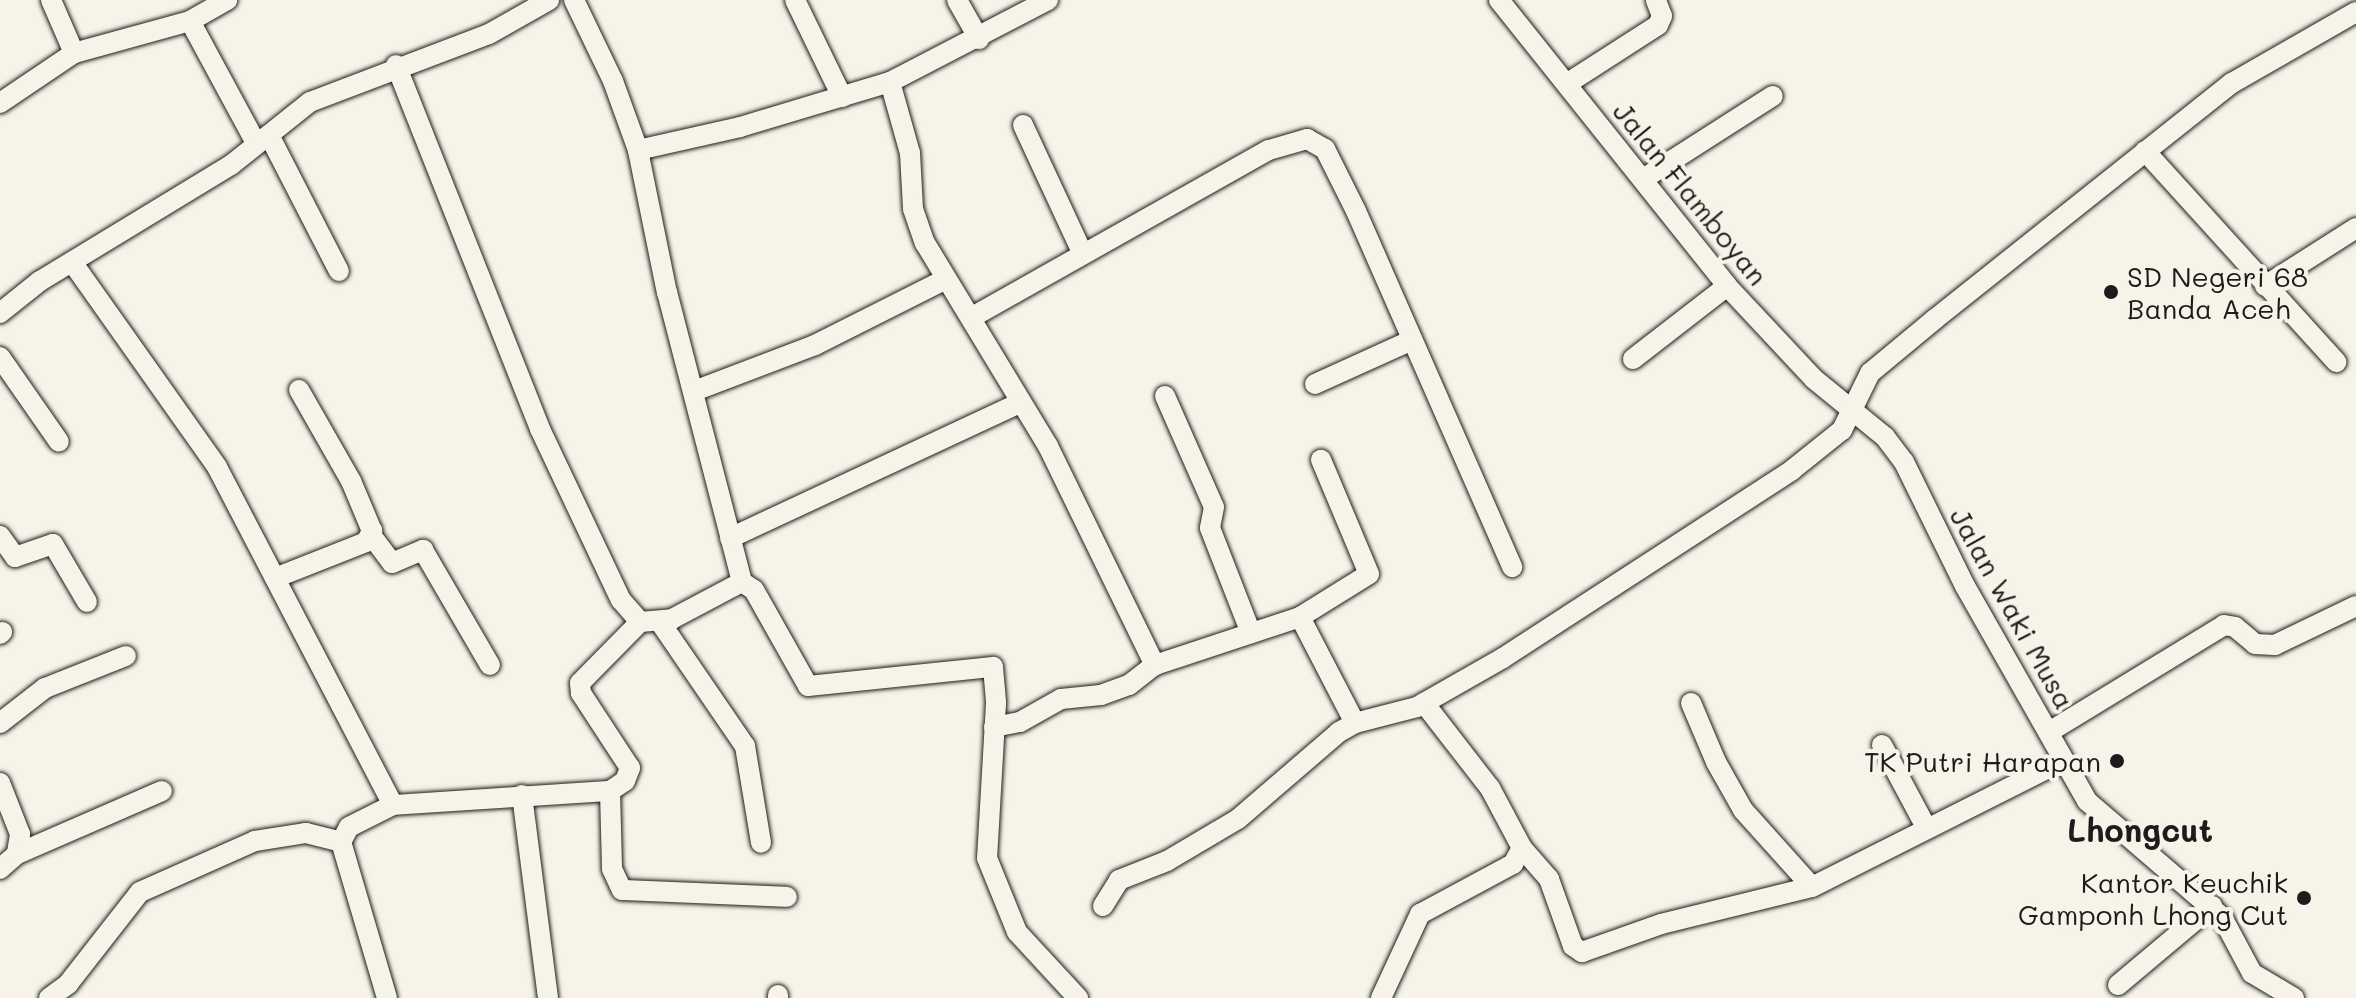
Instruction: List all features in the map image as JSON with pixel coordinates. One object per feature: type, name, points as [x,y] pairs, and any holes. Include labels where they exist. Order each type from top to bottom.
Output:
[{"type":"street","points":[[51,0],[74,53]]},
{"type":"street","points":[[0,103],[74,53],[190,21],[227,0]]},
{"type":"street","points":[[0,313],[72,262],[192,191],[310,102],[396,65],[489,34],[549,0]]},
{"type":"street","points":[[574,0],[613,81],[638,150],[667,293],[742,582],[754,590],[808,686],[990,664],[995,670],[987,858],[993,880],[1017,932],[1078,998]]},
{"type":"street","points":[[795,0],[842,97]]},
{"type":"street","points":[[957,0],[979,39]]},
{"type":"street","points":[[638,150],[890,82],[979,39],[1048,0]]},
{"type":"street","name":"Jalan Flamboyan","points":[[1499,0],[1727,286],[1814,379],[1851,409]]},
{"type":"street","points":[[1568,83],[1658,25],[1662,16],[1656,0]]},
{"type":"street","points":[[1103,906],[1119,880],[1167,861],[1238,819],[1295,765],[1355,723],[1424,703],[1565,620],[1792,470],[1842,430],[1870,373],[2145,151],[2232,83],[2354,20]]},
{"type":"street","points":[[190,21],[339,271]]},
{"type":"street","points":[[396,65],[540,429],[621,600],[650,622],[745,746],[761,843]]},
{"type":"street","points":[[890,82],[910,153],[913,209],[944,280],[974,316],[1155,665]]},
{"type":"street","points":[[1643,179],[1773,96]]},
{"type":"street","points":[[1023,125],[1082,252]]},
{"type":"street","points":[[974,316],[1082,252],[1269,150],[1307,139],[1325,149],[1512,567]]},
{"type":"street","points":[[2145,151],[2336,362]]},
{"type":"street","points":[[2265,286],[2356,228]]},
{"type":"street","points":[[72,262],[217,467],[393,805]]},
{"type":"street","points":[[694,391],[815,345],[944,280]]},
{"type":"street","points":[[1633,359],[1727,286]]},
{"type":"street","points":[[1315,384],[1412,340]]},
{"type":"street","points":[[0,357],[59,442]]},
{"type":"street","points":[[299,390],[351,481],[371,535],[392,563],[423,550],[490,665]]},
{"type":"street","points":[[1165,396],[1214,507],[1210,528],[1251,633]]},
{"type":"street","points":[[730,538],[1021,402]]},
{"type":"street","name":"Jalan Waki Musa","points":[[1851,409],[1885,437],[1904,462],[1965,586],[2049,732],[2062,761],[2104,818],[2212,906],[2226,922],[2252,973],[2294,998]]},
{"type":"street","points":[[994,727],[1020,722],[1061,699],[1101,695],[1129,685],[1155,665],[1300,617],[1369,574],[1321,460]]},
{"type":"street","points":[[275,578],[366,542],[371,535]]},
{"type":"street","points":[[0,536],[15,557],[53,544],[87,602]]},
{"type":"street","points":[[387,998],[341,842],[349,827],[393,805],[610,791],[625,781],[629,764],[581,693],[580,683],[650,622],[742,582]]},
{"type":"street","points":[[2049,732],[2224,625],[2235,627],[2255,644],[2275,645],[2356,606]]},
{"type":"street","points":[[1300,617],[1355,723]]},
{"type":"street","points":[[0,723],[45,688],[126,656]]},
{"type":"street","points":[[1424,703],[1490,788],[1522,848],[1549,879],[1573,946],[1582,952],[1661,924],[1812,887],[2062,761]]},
{"type":"street","points":[[1691,703],[1716,762],[1743,810],[1812,887]]},
{"type":"street","points":[[1882,745],[1927,829]]},
{"type":"street","points":[[0,783],[20,834],[17,854]]},
{"type":"street","points":[[0,869],[17,854],[162,791]]},
{"type":"street","points":[[610,791],[612,869],[622,890],[787,897]]},
{"type":"street","points":[[522,795],[548,998]]},
{"type":"street","points":[[49,998],[68,984],[140,892],[255,841],[306,833],[341,842]]},
{"type":"street","points":[[1381,998],[1420,914],[1513,864],[1522,848]]},
{"type":"street","points":[[2118,985],[2212,906]]},
{"type":"place","name":"SD Negeri 68 Banda Aceh","points":[[2111,292]]},
{"type":"place","name":"TK Putri Harapan","points":[[2117,761]]},
{"type":"place","name":"Kantor Keuchik Gamponh Lhong Cut","points":[[2304,898]]},
{"type":"district","name":"Lhongcut","points":[[2140,829]]}]
